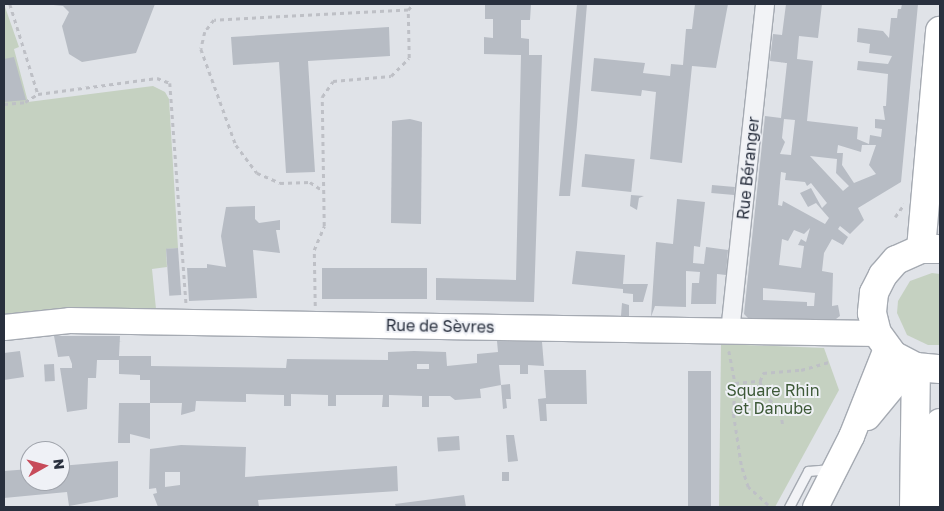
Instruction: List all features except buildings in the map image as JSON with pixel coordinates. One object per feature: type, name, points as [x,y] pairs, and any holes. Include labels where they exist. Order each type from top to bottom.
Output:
[{"type":"main road","points":[[914,507],[922,367],[881,340],[874,299],[882,274],[896,260],[931,249],[940,31]]},
{"type":"main road","points":[[939,507],[940,423]]},
{"type":"street","name":"Rue Béranger","points":[[729,338],[765,4]]},
{"type":"street","name":"Rue de Sèvres","points":[[4,327],[69,320],[187,321],[729,338],[881,340]]},
{"type":"street","points":[[815,507],[851,436],[881,340]]},
{"type":"street","points":[[851,436],[922,367]]},
{"type":"lane","points":[[789,507],[808,471],[835,468]]},
{"type":"path","points":[[10,4],[38,94]]},
{"type":"path","points":[[315,310],[314,250],[324,226],[322,190],[325,182],[322,97],[333,81],[391,76],[409,58],[408,10],[413,4]]},
{"type":"path","points":[[322,190],[310,182],[280,183],[257,172],[236,145],[204,56],[204,32],[214,20],[408,10]]},
{"type":"path","points":[[4,104],[25,102],[38,94],[157,78],[170,83],[187,321]]},
{"type":"path","points":[[729,338],[735,383],[733,413],[741,465],[748,486],[768,505]]},
{"type":"path","points":[[783,427],[781,412],[764,393],[760,381],[763,373],[802,370],[829,362]]},
{"type":"path","points":[[735,383],[760,381]]},
{"type":"green space","points":[[4,4],[19,47],[14,49],[28,102],[153,86],[165,92],[169,99],[178,248],[166,249],[167,267],[152,269],[156,309],[56,309],[4,315]]},
{"type":"green space","points":[[932,273],[940,274],[940,345],[928,345],[907,335],[897,313],[898,301],[910,281]]},
{"type":"green space","name":"Square Rhin et Danube","points":[[721,344],[824,348],[839,390],[775,507],[719,507]]}]
